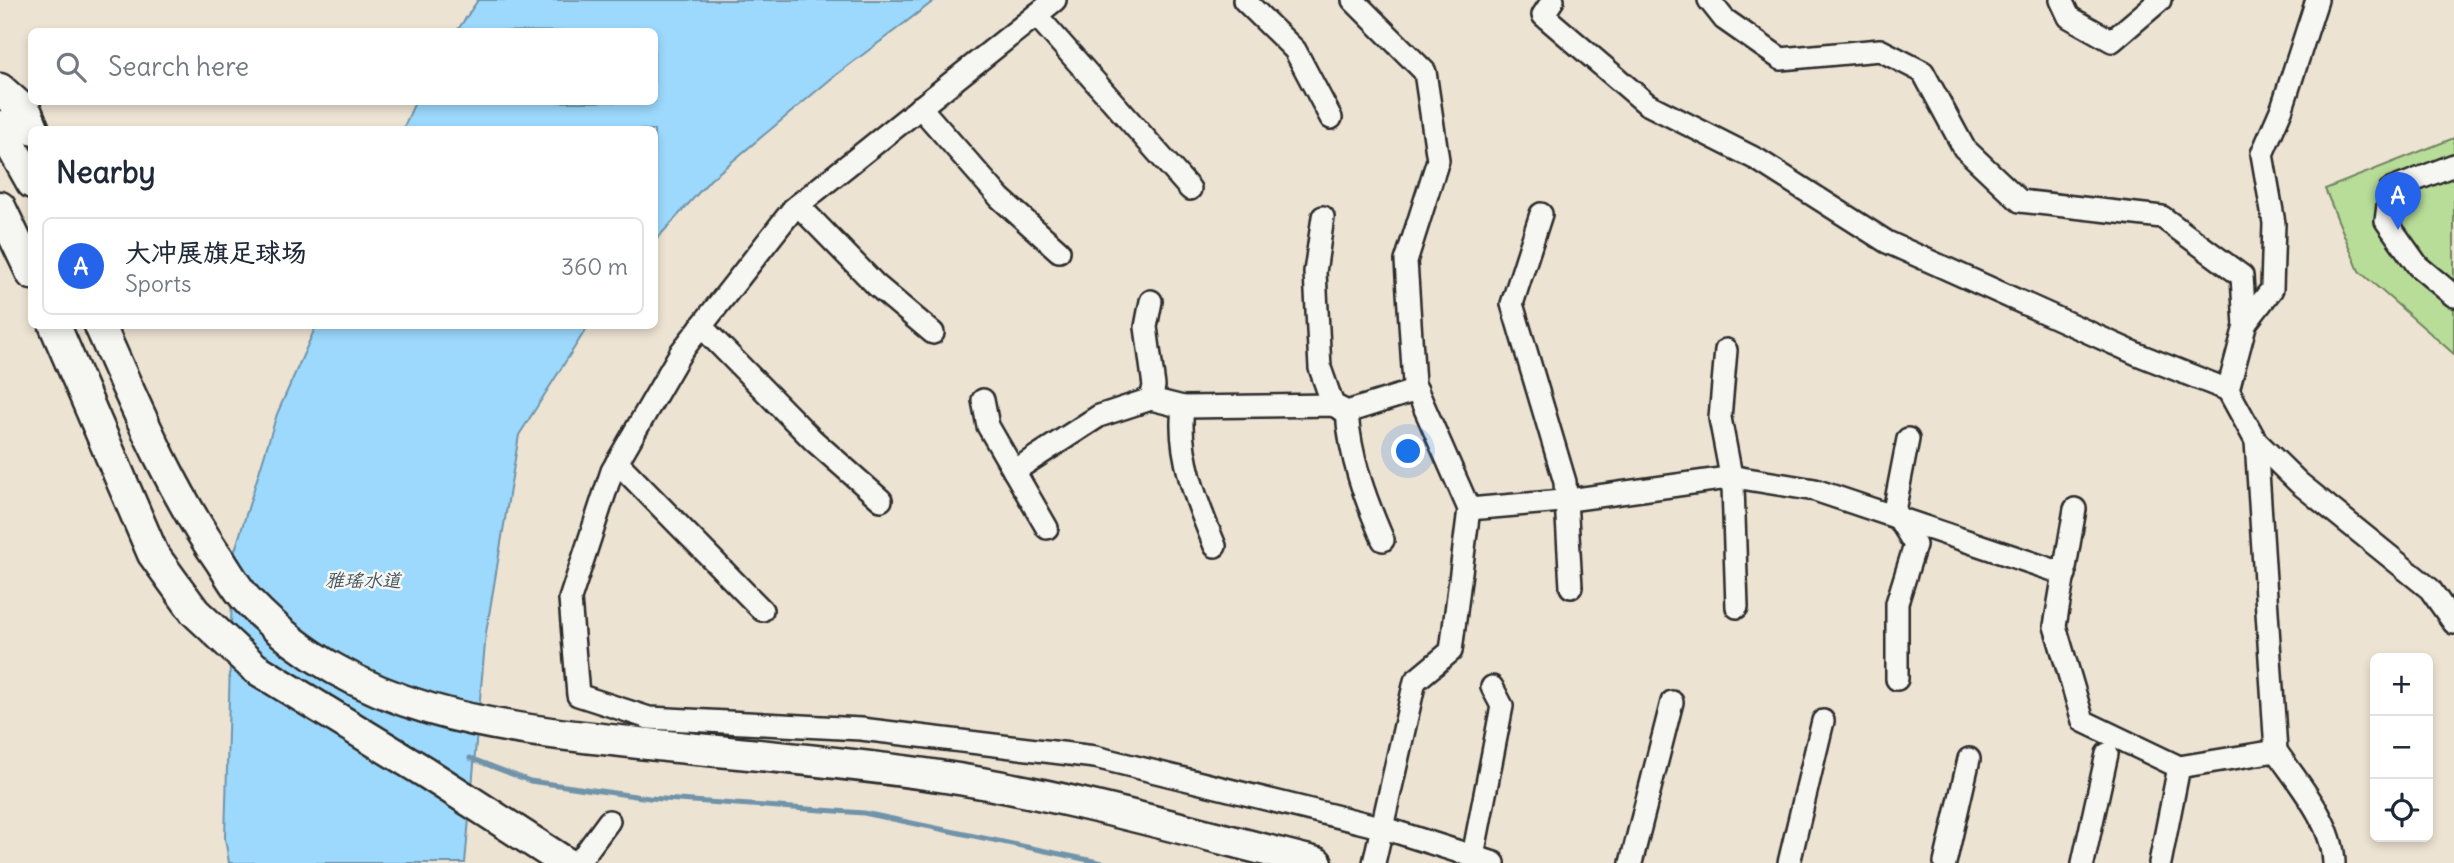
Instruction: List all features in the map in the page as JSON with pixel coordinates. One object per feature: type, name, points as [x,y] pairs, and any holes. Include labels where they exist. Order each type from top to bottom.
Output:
[{"type":"street","points":[[1055,0],[798,205],[681,352],[617,462],[570,599],[578,695],[649,718],[861,730],[1096,757],[1384,828],[1494,863]]},
{"type":"street","points":[[1244,0],[1295,50],[1331,118]]},
{"type":"street","points":[[1353,0],[1425,72],[1438,160],[1406,261],[1417,390],[1469,509],[1451,650],[1415,681],[1374,863]]},
{"type":"street","points":[[1553,0],[1543,15],[1647,104],[1758,160],[1887,242],[2137,354],[2228,390],[2256,441],[2299,483],[2430,589],[2454,623]]},
{"type":"street","points":[[1709,0],[1724,19],[1780,59],[1880,50],[1923,72],[1964,148],[2020,201],[2162,217],[2242,275],[2245,324],[2228,390]]},
{"type":"street","points":[[2061,0],[2069,17],[2112,41],[2161,0]]},
{"type":"street","points":[[2245,324],[2272,289],[2274,223],[2262,154],[2282,108],[2317,0]]},
{"type":"street","points":[[1036,15],[1190,189]]},
{"type":"street","points":[[0,89],[27,113],[32,126]]},
{"type":"street","points":[[920,107],[1000,198],[1059,251]]},
{"type":"street","points":[[0,126],[28,176]]},
{"type":"street","points":[[2454,165],[2390,190],[2386,221],[2418,266],[2454,296]]},
{"type":"street","points":[[798,205],[876,285],[933,333]]},
{"type":"street","points":[[0,207],[28,266]]},
{"type":"street","points":[[1541,214],[1512,304],[1565,482],[1571,587]]},
{"type":"street","points":[[1323,217],[1315,272],[1320,368],[1340,408],[1364,493],[1383,540]]},
{"type":"street","points":[[1151,301],[1146,327],[1154,386],[1151,398]]},
{"type":"street","points":[[701,326],[813,440],[881,500]]},
{"type":"street","points":[[56,329],[147,542],[195,612],[255,668],[425,772],[565,863]]},
{"type":"street","points":[[101,329],[163,467],[210,547],[248,602],[296,644],[327,665],[415,707],[513,730],[938,775],[1098,807],[1317,863]]},
{"type":"street","points":[[1726,350],[1720,418],[1733,485],[1737,607]]},
{"type":"street","points":[[1014,471],[1099,416],[1151,398],[1183,407],[1340,408],[1417,390]]},
{"type":"street","points":[[983,400],[988,426],[1047,528]]},
{"type":"street","points":[[1183,407],[1180,429],[1196,502],[1215,547]]},
{"type":"street","points":[[1897,679],[1897,603],[1915,545],[1894,511],[1908,439]]},
{"type":"street","points":[[2256,441],[2276,751],[2309,800],[2334,849],[2334,863]]},
{"type":"street","points":[[617,462],[762,610]]},
{"type":"street","points":[[1469,509],[1562,501],[1735,477],[1815,490],[2065,574]]},
{"type":"street","points":[[2075,509],[2055,626],[2083,721],[2179,767],[2276,751]]},
{"type":"street","points":[[1473,856],[1502,706],[1492,687]]},
{"type":"street","points":[[1631,863],[1672,702]]},
{"type":"street","points":[[1789,863],[1823,721]]},
{"type":"street","points":[[2083,863],[2107,754]]},
{"type":"street","points":[[1945,863],[1969,759]]},
{"type":"street","points":[[2160,863],[2179,767]]},
{"type":"street","points":[[578,863],[610,821]]},
{"type":"green space","points":[[2454,138],[2454,354],[2359,271],[2325,189]]},
{"type":"water","points":[[478,0],[935,0],[832,78],[710,180],[658,238],[658,126],[404,126],[414,105],[658,105],[658,28],[459,28]]},
{"type":"water","name":"雅瑶水道","points":[[315,329],[586,329],[519,435],[486,633],[465,863],[229,863],[225,838],[233,557],[277,414]]},
{"type":"waterway","points":[[470,758],[530,781],[649,798],[864,813],[1103,863]]},
{"type":"place","name":"大冲展旗足球场","points":[[2398,230]]}]
